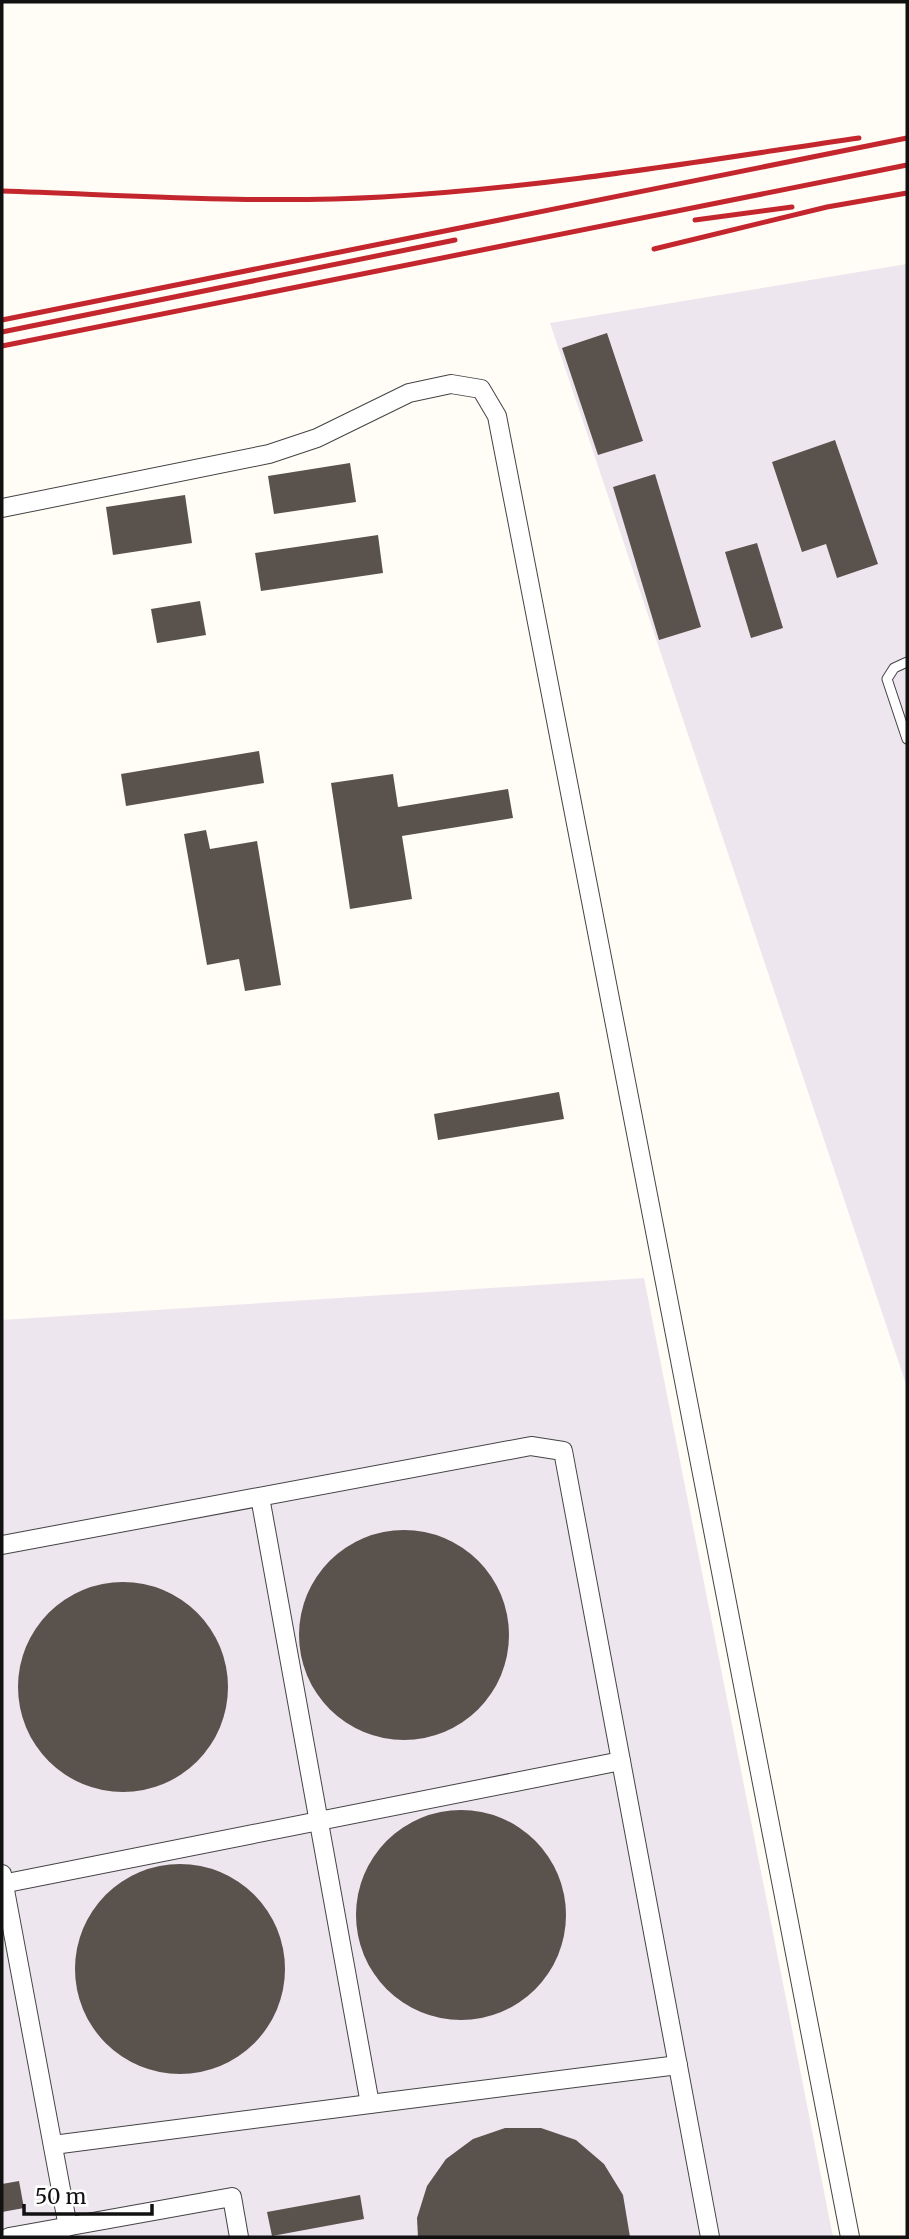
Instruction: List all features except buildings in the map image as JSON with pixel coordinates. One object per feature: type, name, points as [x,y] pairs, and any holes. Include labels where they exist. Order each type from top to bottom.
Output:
[{"type":"street","points":[[2,508],[269,454],[317,438],[409,393],[451,384],[481,389],[497,416],[850,2237]]},
{"type":"street","points":[[2,1545],[531,1446],[563,1451],[709,2237]]},
{"type":"street","points":[[260,1496],[370,2104]]},
{"type":"street","points":[[68,2227],[2,1880],[621,1761]]},
{"type":"street","points":[[52,2145],[678,2065]]},
{"type":"street","points":[[9,2237],[232,2197],[239,2237]]},
{"type":"lane","points":[[907,662],[894,668],[887,679],[907,739]]},
{"type":"shaded area","points":[[907,264],[907,1387],[550,323]]},
{"type":"shaded area","points":[[644,1278],[833,2237],[2,2237],[2,1320]]},
{"type":"railway","points":[[2,191],[240,199],[382,197],[562,180],[859,138]]},
{"type":"railway","points":[[2,320],[907,138]]},
{"type":"railway","points":[[2,346],[907,165]]},
{"type":"railway","points":[[654,249],[827,207],[907,193]]},
{"type":"railway","points":[[695,220],[792,207]]},
{"type":"railway","points":[[2,332],[455,240]]}]
